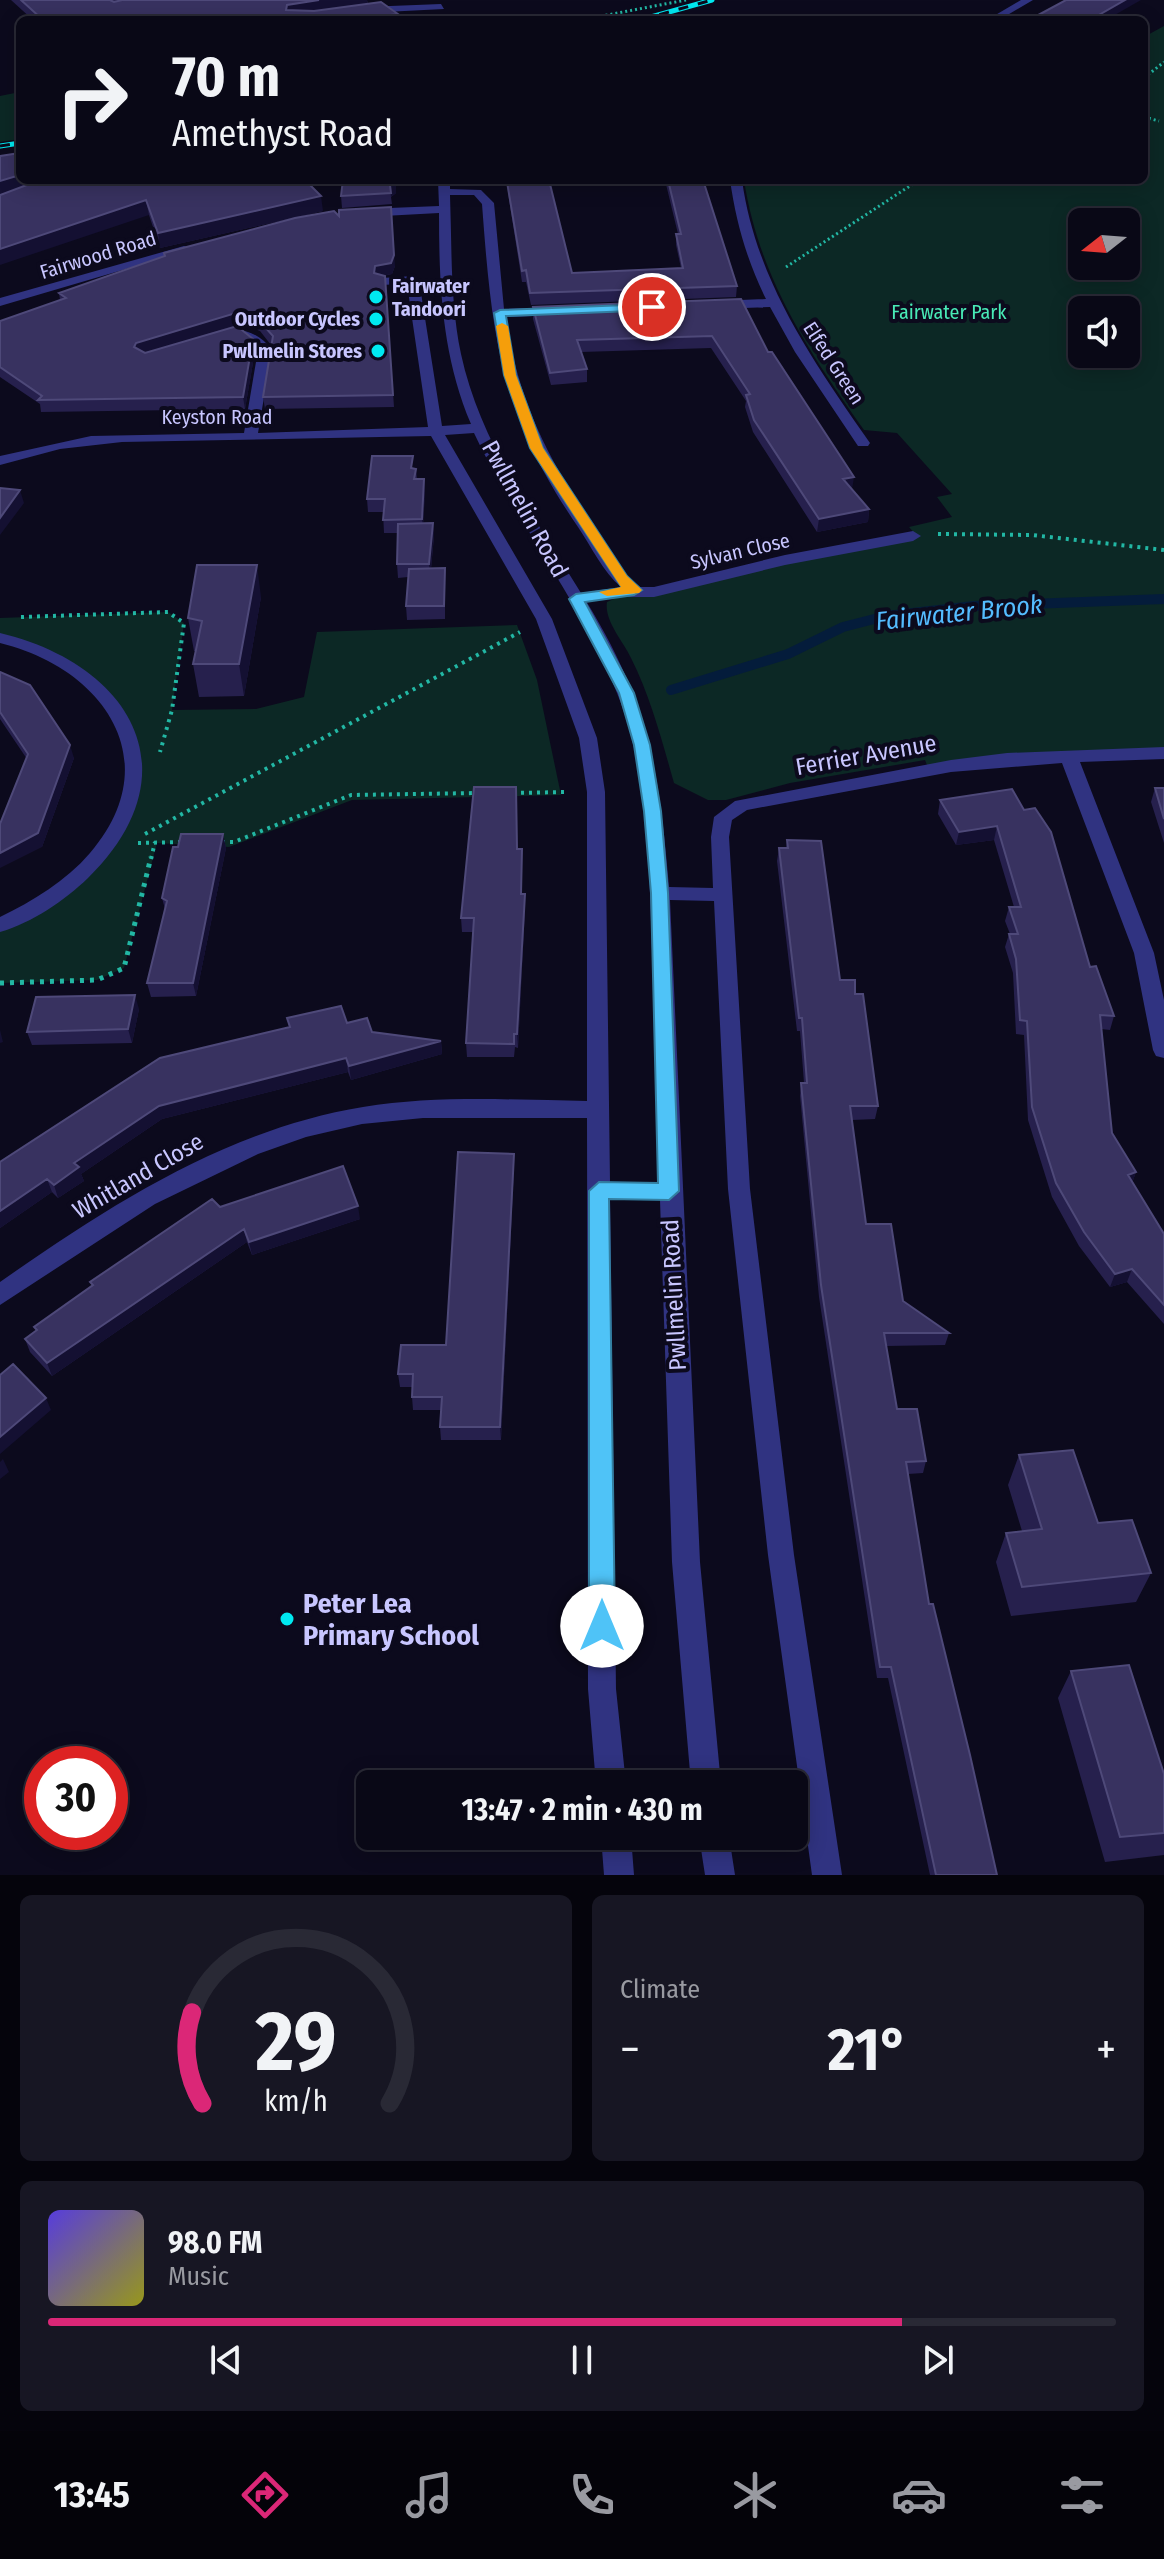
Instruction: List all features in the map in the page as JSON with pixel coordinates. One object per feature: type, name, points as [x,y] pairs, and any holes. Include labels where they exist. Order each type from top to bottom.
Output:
[{"type":"street","points":[[999,16],[1028,0]]},
{"type":"street","points":[[357,10],[441,4]]},
{"type":"street","name":"Elfed Green","points":[[737,184],[743,224],[773,303],[813,373],[863,443]]},
{"type":"street","points":[[444,186],[477,192],[488,203],[510,375],[536,448],[621,579],[634,590]]},
{"type":"street","name":"Pwllmelin Road","points":[[444,186],[446,278],[460,378],[479,428],[627,693],[642,745],[653,811],[660,893],[669,1191],[686,1562],[705,1770]]},
{"type":"street","points":[[344,214],[444,209]]},
{"type":"street","name":"Fairwood Road","points":[[0,302],[207,244]]},
{"type":"street","name":"Pwllmelin Road","points":[[382,282],[413,280],[436,431],[544,619],[588,738],[596,792],[602,1689],[610,1770]]},
{"type":"street","points":[[697,306],[773,303]]},
{"type":"street","points":[[500,313],[576,310]]},
{"type":"street","points":[[200,343],[240,331],[254,337],[265,350],[250,437]]},
{"type":"street","name":"Keyston Road","points":[[0,461],[59,444],[116,438],[250,437],[479,428]]},
{"type":"street","name":"Sylvan Close","points":[[576,599],[634,590],[654,592],[785,560],[913,536]]},
{"type":"street","points":[[0,638],[20,642],[57,659],[95,682],[114,704],[131,733],[136,763],[129,803],[109,844],[75,881],[27,913],[0,925]]},
{"type":"street","name":"Ferrier Avenue","points":[[724,895],[720,837],[723,817],[742,805],[951,766],[1007,759],[1164,753]]},
{"type":"street","points":[[1069,758],[1144,953],[1164,1050]]},
{"type":"street","points":[[660,893],[724,895],[741,1204],[781,1555],[827,1875]]},
{"type":"street","name":"Whitland Close","points":[[0,1295],[88,1232],[168,1183],[223,1156],[282,1134],[356,1117],[421,1109],[600,1110]]},
{"type":"street","points":[[599,1191],[669,1191]]},
{"type":"street","points":[[617,1850],[619,1875]]},
{"type":"street","points":[[716,1850],[720,1875]]},
{"type":"path","points":[[602,16],[686,0]]},
{"type":"path","points":[[1148,75],[1164,62]]},
{"type":"path","points":[[1148,118],[1159,121]]},
{"type":"path","points":[[765,282],[913,184]]},
{"type":"path","points":[[913,536],[1032,535],[1164,550]]},
{"type":"path","points":[[109,844],[136,839],[544,619]]},
{"type":"path","points":[[504,793],[596,792]]},
{"type":"path","points":[[219,842],[234,842],[351,795],[489,793]]},
{"type":"path","points":[[109,844],[188,842]]},
{"type":"green space","name":"Fairwater Park","points":[[1164,26],[1164,753],[929,770],[925,760],[790,783],[726,800],[708,800],[674,783],[650,704],[631,658],[611,624],[607,602],[634,590],[654,592],[916,535],[909,527],[952,517],[937,497],[952,494],[897,433],[864,430],[805,342],[761,249],[745,184],[1148,184],[1148,35]]},
{"type":"green space","points":[[16,93],[16,140],[0,142],[0,96]]},
{"type":"green space","points":[[168,612],[184,623],[172,710],[256,709],[304,697],[317,632],[517,625],[537,680],[561,795],[352,800],[229,847],[157,843],[124,968],[97,980],[0,983],[0,925],[27,913],[109,844],[136,763],[95,682],[0,638],[0,618]]},
{"type":"building","points":[[21,0],[319,0],[287,5],[286,10],[314,11],[381,2],[398,14],[383,16],[39,16]]},
{"type":"building","points":[[1066,0],[1125,0],[1097,16],[1036,16]]},
{"type":"building","points":[[16,154],[16,176],[0,181],[0,156]]},
{"type":"building","points":[[29,184],[309,184],[321,196],[158,233],[146,200],[0,249],[0,195]]},
{"type":"building","points":[[342,184],[392,184],[391,193],[341,196]]},
{"type":"building","points":[[507,184],[550,184],[572,273],[683,268],[676,234],[681,234],[669,184],[704,184],[737,286],[530,293],[526,270],[522,271]]},
{"type":"building","points":[[391,207],[394,255],[391,263],[375,266],[374,273],[385,276],[393,395],[263,397],[273,336],[258,319],[239,312],[136,343],[134,347],[145,353],[237,326],[253,339],[243,397],[38,400],[42,396],[0,367],[0,321],[66,298],[59,293],[165,256],[164,253],[295,218],[334,211],[339,216],[339,210]]},
{"type":"building","points":[[741,299],[768,352],[772,352],[854,477],[843,479],[869,509],[819,519],[754,420],[746,395],[750,394],[712,336],[577,340],[587,369],[550,373],[533,307]]},
{"type":"building","points":[[372,456],[413,456],[411,468],[416,469],[414,479],[424,479],[422,519],[383,520],[385,499],[367,499]]},
{"type":"building","points":[[0,488],[20,490],[0,518]]},
{"type":"building","points":[[433,523],[429,564],[397,564],[398,524]]},
{"type":"building","points":[[197,565],[257,565],[239,664],[193,664],[202,621],[188,618]]},
{"type":"building","points":[[445,568],[444,606],[406,606],[409,569]]},
{"type":"building","points":[[0,672],[30,685],[70,745],[38,833],[0,853],[0,824],[28,754],[0,712]]},
{"type":"building","points":[[474,787],[516,787],[517,849],[522,849],[521,894],[525,894],[514,1044],[466,1043],[474,918],[461,918]]},
{"type":"building","points":[[1155,788],[1164,788],[1164,819]]},
{"type":"building","points":[[1012,789],[1024,810],[1035,808],[1051,832],[1090,967],[1096,966],[1114,1016],[1100,1015],[1112,1133],[1136,1172],[1128,1175],[1164,1234],[1164,1305],[1132,1269],[1115,1274],[1084,1232],[1056,1183],[1032,1107],[1027,1021],[1020,1020],[1016,959],[1009,934],[1018,934],[1009,907],[1021,907],[997,826],[959,832],[940,800]]},
{"type":"building","points":[[181,834],[223,834],[193,983],[147,983],[167,901],[162,898],[173,847],[178,847]]},
{"type":"building","points":[[787,840],[821,841],[840,980],[855,980],[855,994],[863,994],[878,1106],[850,1106],[866,1224],[891,1224],[903,1301],[949,1333],[884,1333],[897,1409],[917,1409],[926,1461],[906,1462],[929,1604],[933,1604],[997,1875],[936,1875],[891,1667],[880,1667],[821,1285],[801,1083],[807,1083],[802,1018],[799,1018],[779,848],[788,848]]},
{"type":"building","points":[[135,995],[128,1029],[27,1032],[36,997]]},
{"type":"building","points":[[341,1006],[347,1023],[367,1018],[372,1032],[441,1041],[349,1066],[346,1058],[159,1106],[74,1163],[79,1167],[54,1185],[47,1179],[0,1211],[0,1162],[160,1058],[290,1027],[287,1018]]},
{"type":"building","points":[[458,1152],[514,1154],[500,1427],[440,1427],[442,1397],[412,1397],[413,1374],[398,1374],[401,1345],[446,1345]]},
{"type":"building","points":[[343,1166],[358,1206],[249,1242],[244,1229],[47,1363],[25,1339],[37,1330],[34,1327],[93,1285],[90,1282],[212,1199],[220,1207]]},
{"type":"building","points":[[13,1364],[46,1398],[0,1437],[0,1375]]},
{"type":"building","points":[[1073,1450],[1098,1523],[1132,1520],[1151,1573],[1022,1587],[1006,1533],[1042,1529],[1019,1455]]},
{"type":"building","points":[[1129,1665],[1164,1774],[1164,1833],[1120,1837],[1071,1671]]},
{"type":"waterway","name":"Fairwater Brook","points":[[671,690],[788,654],[843,627],[886,616],[974,606],[1164,599]]},
{"type":"railway","points":[[654,16],[712,0]]},
{"type":"railway","points":[[0,146],[16,144]]},
{"type":"slow traffic","points":[[502,326],[510,375],[536,448],[621,579],[634,590],[607,592]]},
{"type":"place","name":"Fairwater Tandoori","points":[[376,297]]},
{"type":"place","name":"Outdoor Cycles","points":[[376,319]]},
{"type":"place","name":"Pwllmelin Stores","points":[[378,351]]},
{"type":"place","name":"Peter Lea Primary School","points":[[287,1619]]},
{"type":"route","points":[[602,1626],[599,1191],[669,1191],[660,893],[653,811],[642,745],[627,693],[576,599],[604,592],[634,590],[621,579],[536,448],[510,375],[500,313],[652,307]]}]
